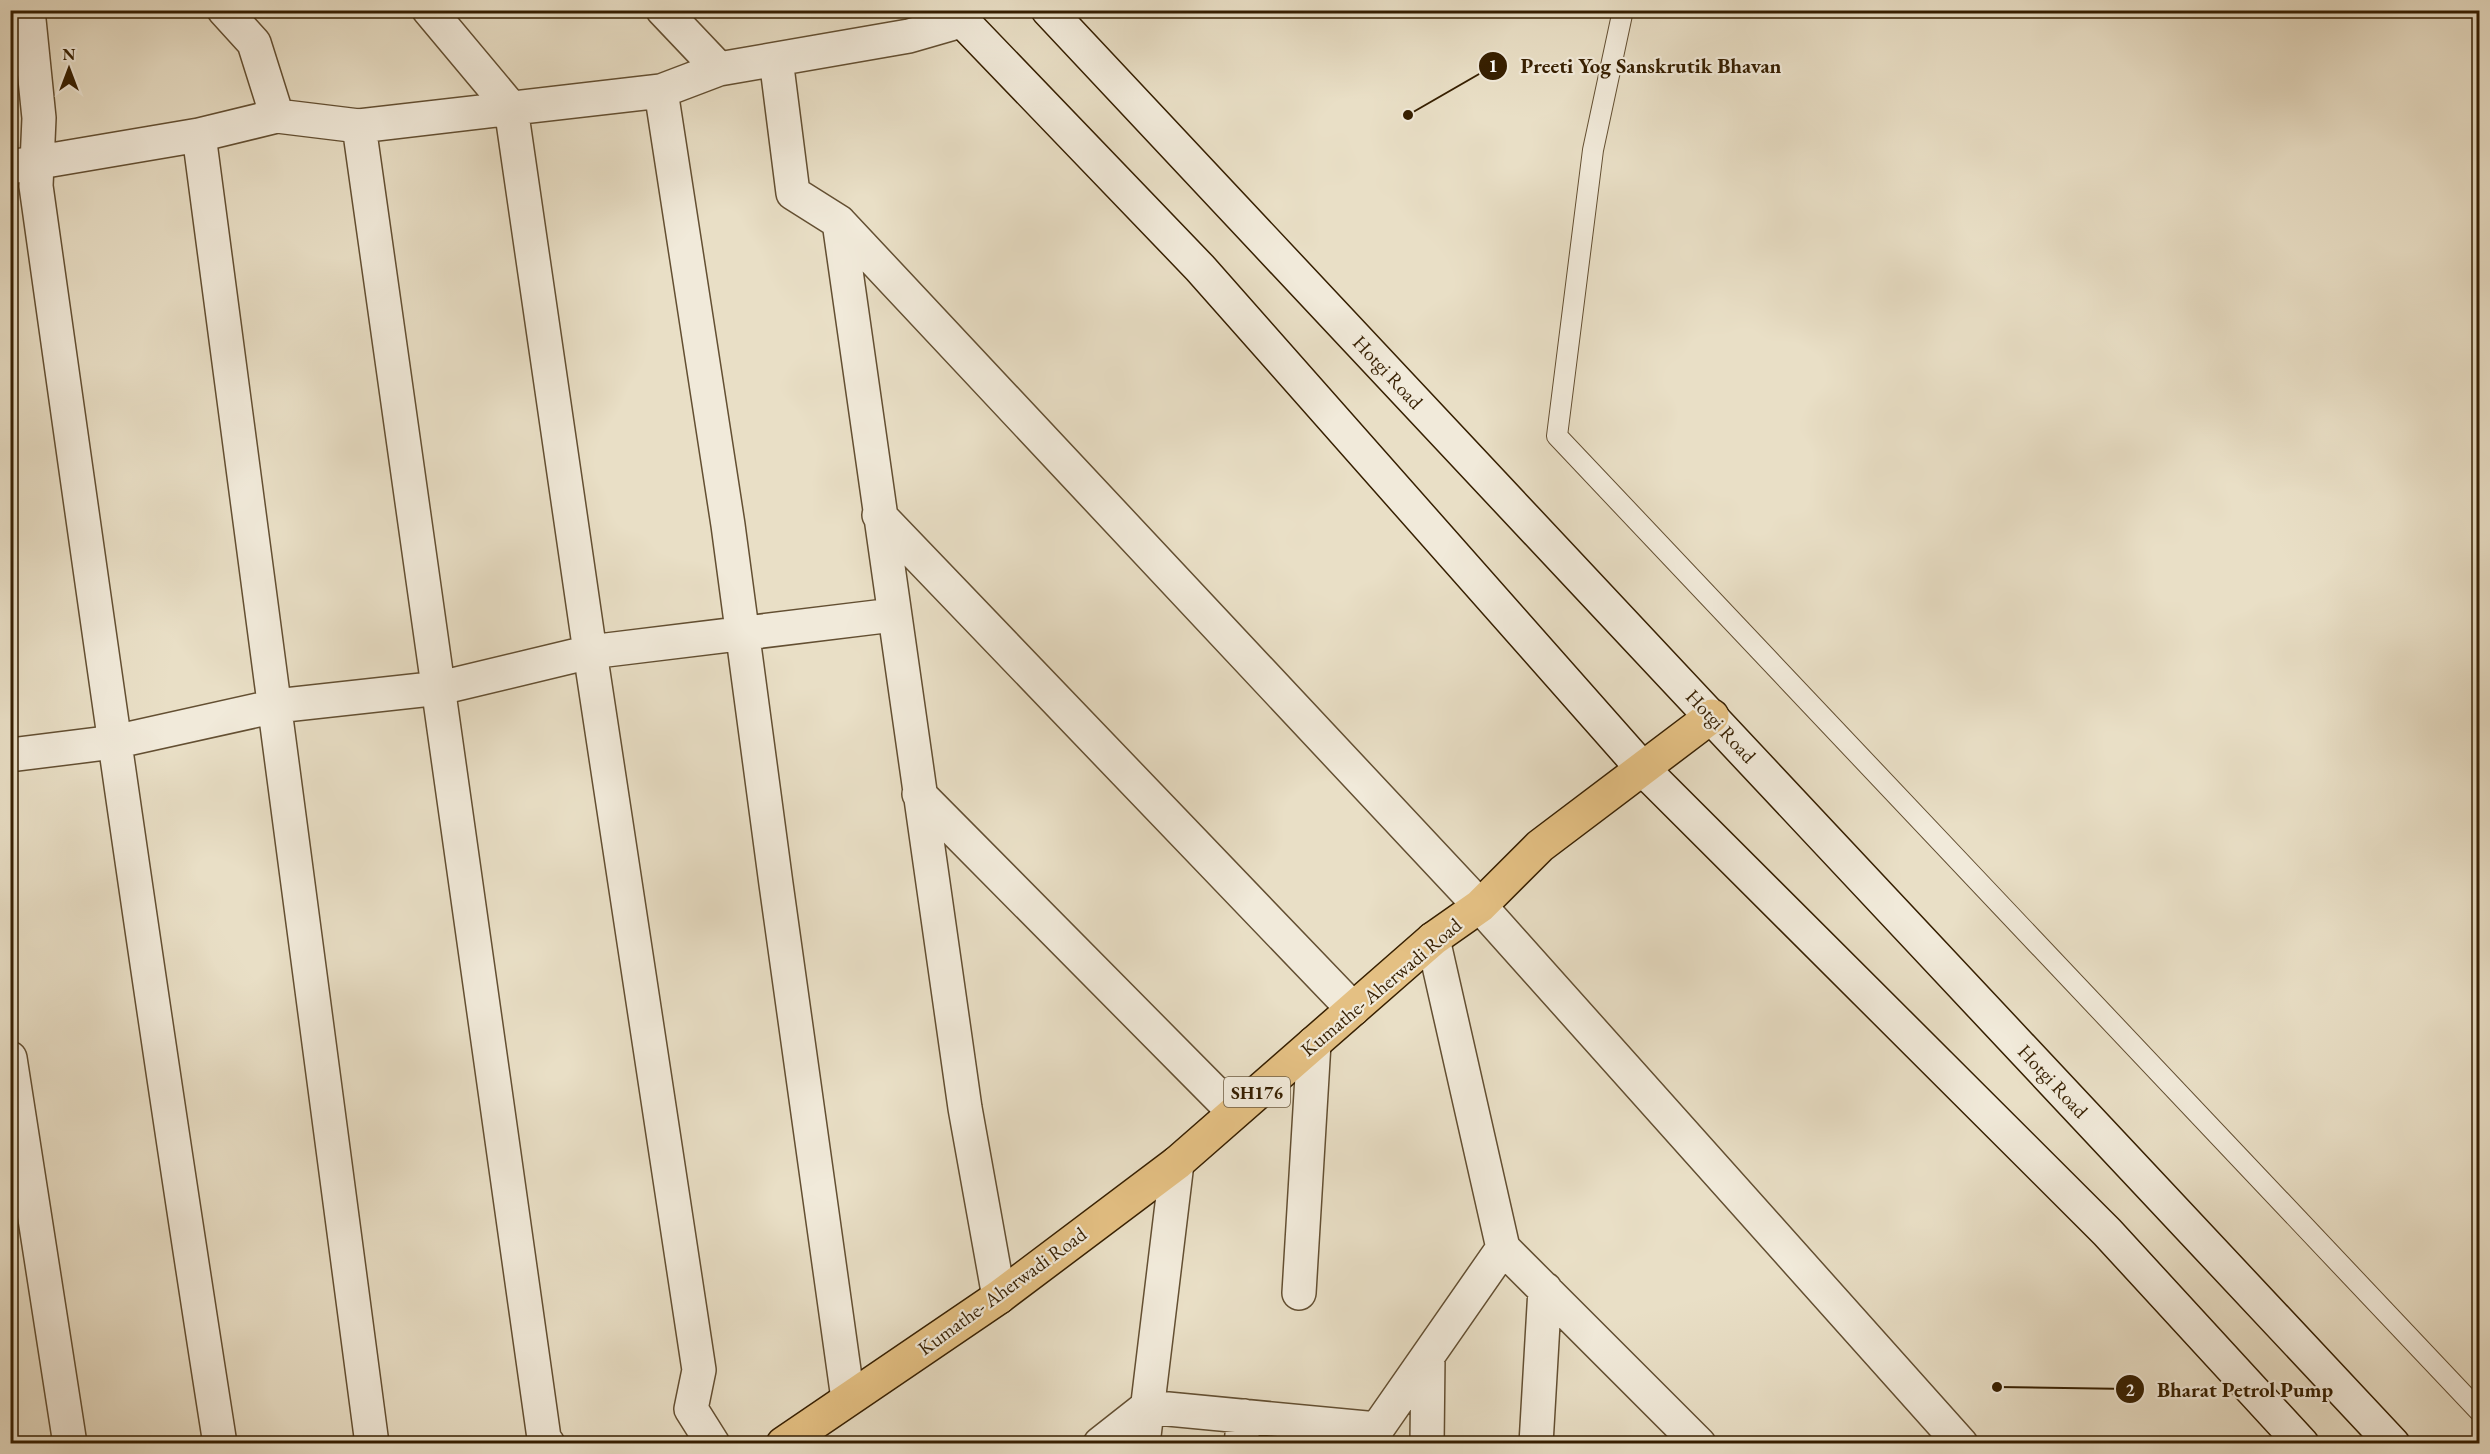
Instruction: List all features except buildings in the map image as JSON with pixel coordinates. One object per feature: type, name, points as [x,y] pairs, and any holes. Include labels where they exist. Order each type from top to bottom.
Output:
[{"type":"main road","name":"Kumathe- Aherwadi Road","points":[[783,1443],[999,1297],[1177,1163],[1433,939],[1480,906],[1540,846],[1712,716]]},
{"type":"street","points":[[28,10],[39,118],[24,166],[36,186],[114,742],[177,1171],[220,1443]]},
{"type":"street","points":[[224,10],[254,44],[277,116]]},
{"type":"street","points":[[429,10],[511,108],[590,652],[699,1370],[691,1408],[713,1443]]},
{"type":"street","points":[[663,10],[719,69]]},
{"type":"street","name":"Hotgi Road","points":[[1048,10],[2393,1443]]},
{"type":"street","points":[[24,166],[199,135],[277,116],[359,126],[662,91],[719,69],[909,36],[957,16],[1200,268],[1643,769],[2107,1232],[2302,1443]]},
{"type":"street","points":[[776,59],[793,193],[839,222],[1480,906],[1961,1443]]},
{"type":"street","points":[[662,91],[728,525],[848,1399]]},
{"type":"street","points":[[359,126],[544,1438],[548,1443]]},
{"type":"street","points":[[199,135],[372,1443]]},
{"type":"street","points":[[839,222],[893,615],[965,1108],[999,1297]]},
{"type":"street","points":[[879,515],[1353,1009]]},
{"type":"street","points":[[10,755],[114,742],[276,706],[440,688],[590,652],[893,615]]},
{"type":"street","points":[[919,794],[1234,1112]]},
{"type":"street","points":[[1433,939],[1503,1248],[1699,1443]]},
{"type":"street","points":[[1299,1293],[1314,1042]]},
{"type":"street","points":[[10,1058],[70,1443]]},
{"type":"street","points":[[1143,1443],[1177,1163]]},
{"type":"street","points":[[1147,1407],[1242,1430],[1376,1436],[1503,1248]]},
{"type":"street","points":[[1544,1436],[1545,1289]]},
{"type":"street","points":[[1427,1443],[1428,1356]]},
{"type":"street","points":[[1100,1443],[1147,1407]]},
{"type":"lane","points":[[1623,10],[1593,150],[1557,436],[2480,1412]]},
{"type":"place","name":"Preeti Yog Sanskrutik Bhavan","points":[[1408,115]]},
{"type":"place","name":"Bharat Petrol Pump","points":[[1997,1387]]}]
